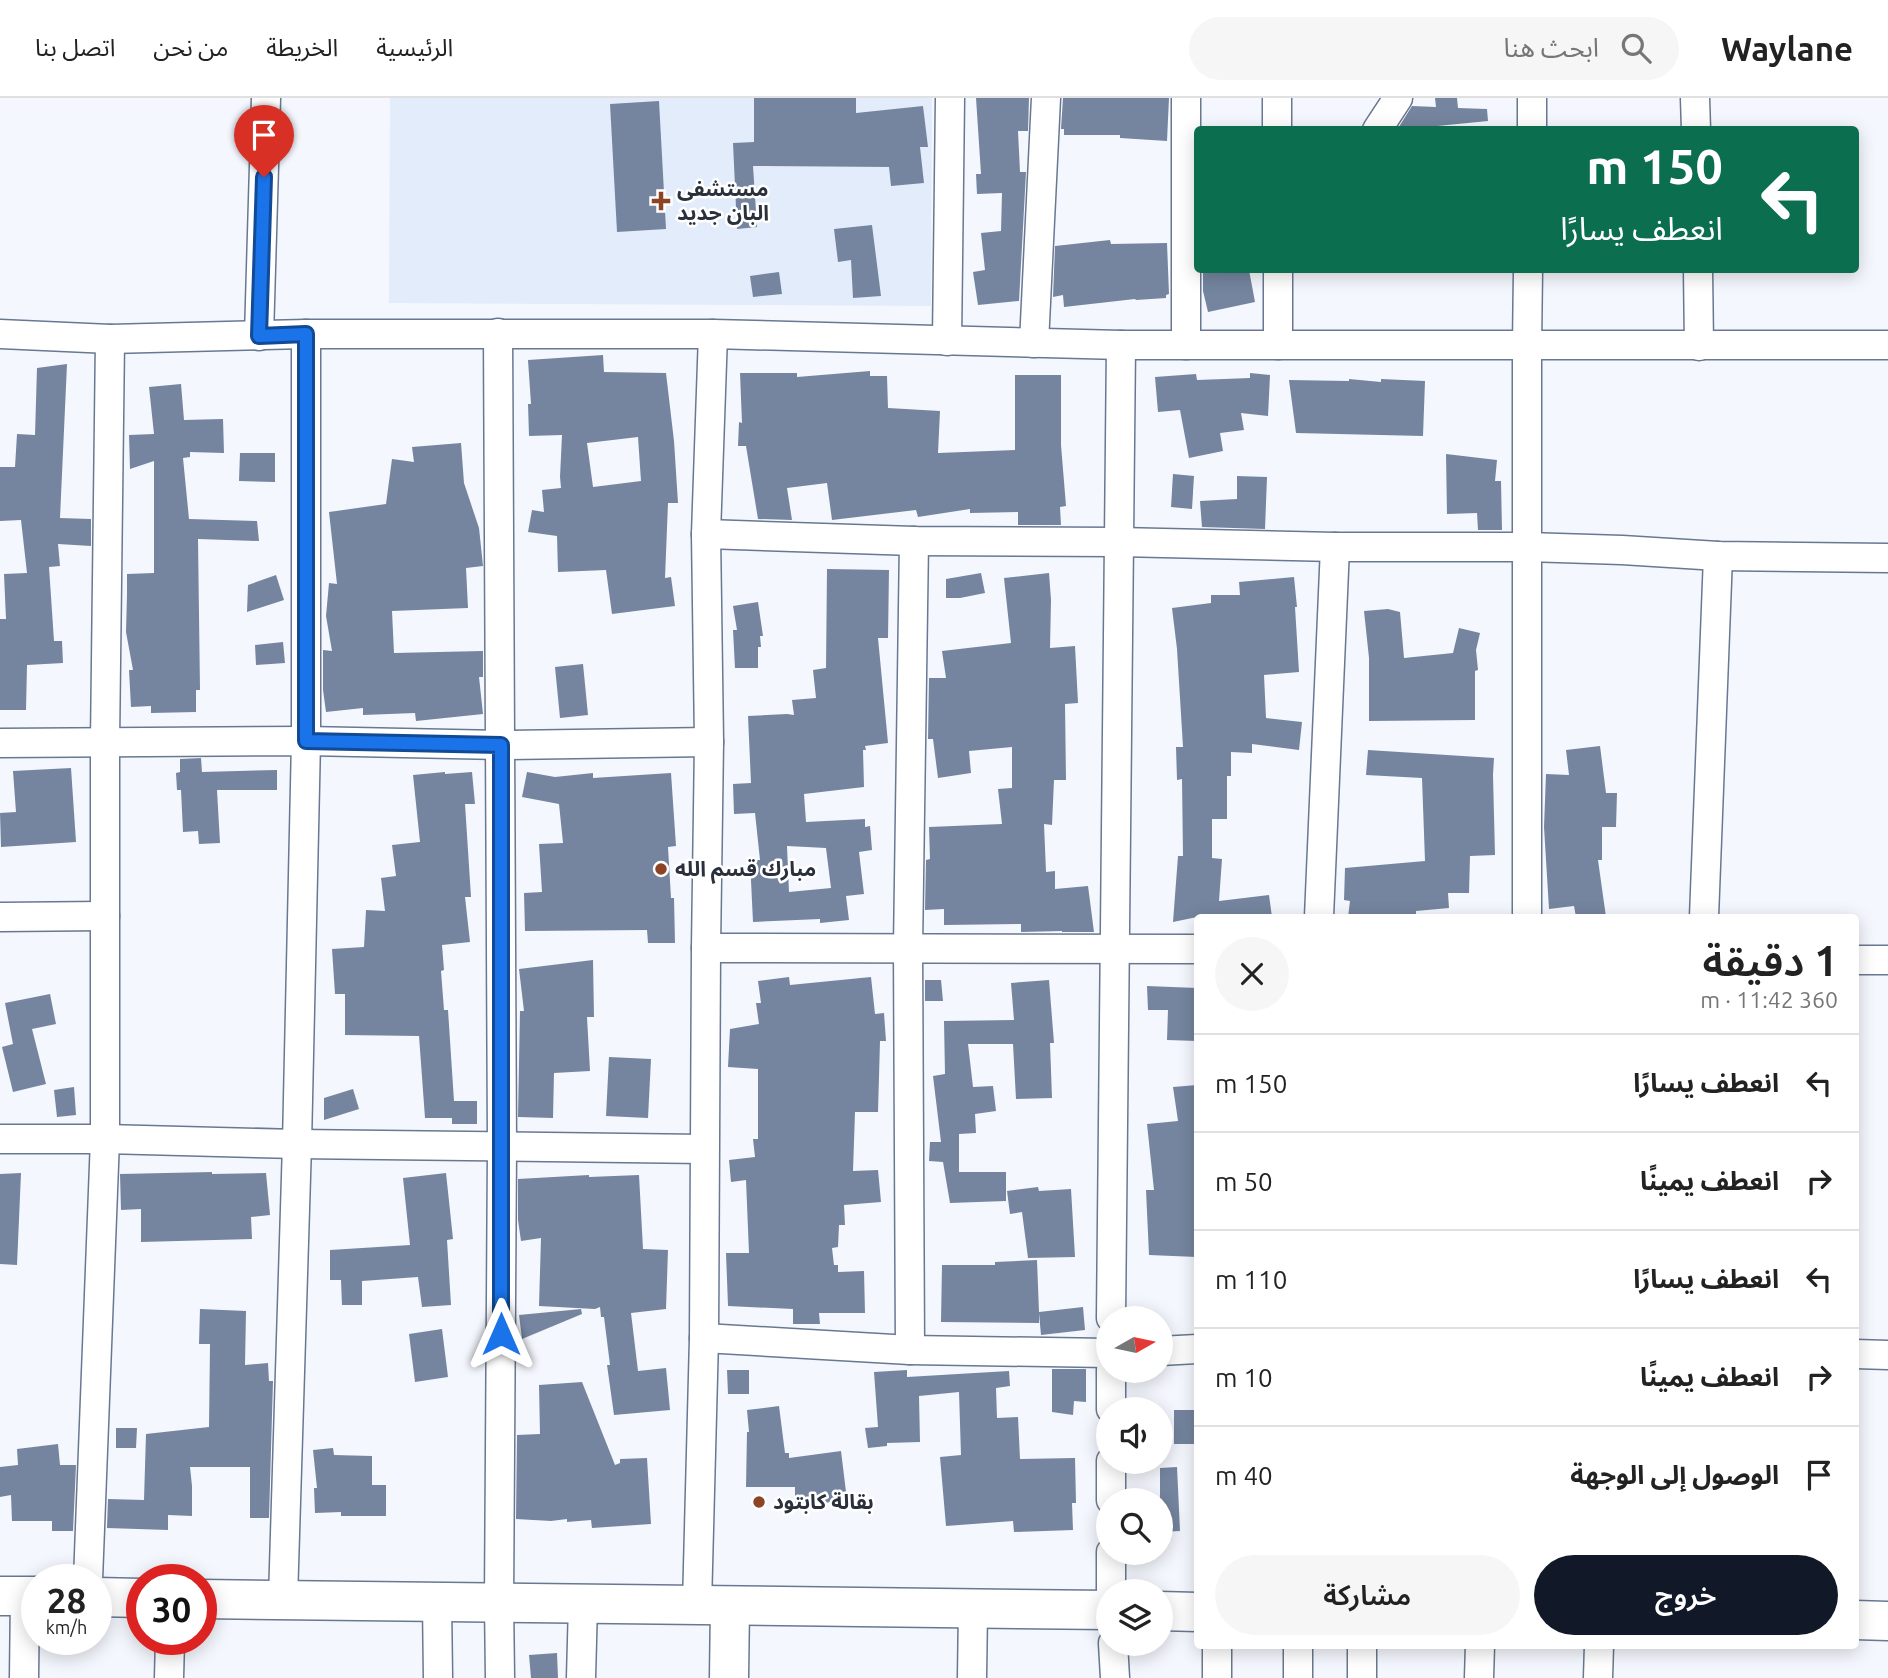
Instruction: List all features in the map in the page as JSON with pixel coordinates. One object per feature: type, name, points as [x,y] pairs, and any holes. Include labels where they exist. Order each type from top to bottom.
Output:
[{"type":"street","points":[[259,336],[266,98]]},
{"type":"street","points":[[947,341],[950,98]]},
{"type":"street","points":[[1034,343],[1046,98]]},
{"type":"street","points":[[1186,98],[1186,345]]},
{"type":"street","points":[[1277,98],[1278,126]]},
{"type":"street","points":[[1380,126],[1398,98]]},
{"type":"street","points":[[1532,98],[1532,126]]},
{"type":"street","points":[[1695,98],[1696,126]]},
{"type":"street","points":[[1527,914],[1528,273]]},
{"type":"street","points":[[1698,273],[1699,346]]},
{"type":"street","points":[[1278,345],[1282,277]]},
{"type":"street","points":[[498,333],[502,1147],[500,1678]]},
{"type":"street","points":[[0,334],[110,339],[306,334],[713,334],[1122,345],[1888,345]]},
{"type":"street","points":[[283,1600],[306,741],[306,334]]},
{"type":"street","points":[[713,334],[706,534],[709,742],[704,1338],[714,1605],[729,1678]]},
{"type":"street","points":[[89,1564],[105,1139],[105,742],[110,339]]},
{"type":"street","points":[[1111,1306],[1122,345]]},
{"type":"street","points":[[706,534],[914,541],[1527,547],[1718,556],[1888,558]]},
{"type":"street","points":[[910,1350],[908,948],[914,541]]},
{"type":"street","points":[[1320,914],[1335,547]]},
{"type":"street","points":[[1704,914],[1718,556]]},
{"type":"street","points":[[0,743],[306,741],[501,745],[709,742]]},
{"type":"street","points":[[0,917],[105,916]]},
{"type":"street","points":[[706,948],[1194,948]]},
{"type":"street","points":[[1859,960],[1888,960]]},
{"type":"street","points":[[0,1139],[704,1149]]},
{"type":"street","points":[[704,1338],[910,1350],[1096,1353]]},
{"type":"street","points":[[1173,1350],[1194,1349]]},
{"type":"street","points":[[1859,1354],[1888,1355]]},
{"type":"street","points":[[20,1596],[24,1678]]},
{"type":"street","points":[[217,1599],[1096,1611]]},
{"type":"street","points":[[438,1602],[438,1678]]},
{"type":"street","points":[[581,1678],[583,1604]]},
{"type":"street","points":[[972,1678],[973,1609]]},
{"type":"street","points":[[1173,1611],[1194,1612]]},
{"type":"street","points":[[1859,1620],[1888,1621]]},
{"type":"street","points":[[1217,1649],[1217,1678]]},
{"type":"street","points":[[1298,1649],[1298,1678]]},
{"type":"street","points":[[1362,1649],[1362,1678]]},
{"type":"street","points":[[1479,1678],[1480,1649]]},
{"type":"street","points":[[1598,1678],[1599,1649]]},
{"type":"street","points":[[169,1678],[170,1655]]},
{"type":"street","points":[[1114,1656],[1115,1678]]},
{"type":"shaded area","name":"مستشفى البان جديد","points":[[390,98],[932,98],[931,306],[389,303]]},
{"type":"building","points":[[754,98],[856,98],[856,113],[923,106],[928,147],[920,147],[924,183],[891,186],[889,167],[753,166],[757,227],[737,229],[733,143],[754,142]]},
{"type":"building","points":[[976,98],[1029,98],[1028,131],[1018,131],[1020,172],[1026,172],[1019,301],[978,305],[973,272],[985,270],[981,233],[1001,231],[1002,193],[977,194],[976,174],[981,174]]},
{"type":"building","points":[[1063,98],[1169,98],[1167,141],[1120,138],[1120,135],[1064,135],[1064,129],[1061,129]]},
{"type":"building","points":[[1435,98],[1457,98],[1458,108],[1487,109],[1488,121],[1437,126],[1400,126],[1412,106],[1436,107]]},
{"type":"building","points":[[659,101],[666,229],[617,232],[610,104]]},
{"type":"building","points":[[872,225],[881,296],[853,298],[851,260],[838,262],[834,229]]},
{"type":"building","points":[[1110,240],[1111,244],[1167,243],[1169,294],[1166,298],[1064,307],[1063,295],[1053,297],[1055,246]]},
{"type":"building","points":[[779,272],[782,294],[753,297],[750,276]]},
{"type":"building","points":[[1203,273],[1250,273],[1255,302],[1208,312],[1203,291]]},
{"type":"building","points":[[603,355],[604,372],[666,373],[678,503],[668,503],[665,578],[671,577],[675,606],[612,614],[606,570],[558,572],[557,536],[528,532],[532,510],[544,512],[542,490],[561,488],[562,435],[529,436],[528,404],[531,404],[528,360]],"holes":[[[638,437],[641,481],[593,487],[587,443]]]},
{"type":"building","points":[[67,364],[60,518],[91,519],[91,546],[58,544],[60,566],[49,567],[54,641],[62,641],[63,663],[27,665],[26,710],[0,710],[0,619],[6,619],[4,574],[27,573],[21,520],[0,521],[0,467],[15,467],[17,434],[35,435],[37,368]]},
{"type":"building","points":[[870,371],[870,376],[887,376],[888,408],[940,411],[938,453],[1015,450],[1015,375],[1061,375],[1061,445],[1066,506],[1060,507],[1061,525],[1018,525],[1018,512],[970,513],[970,509],[918,517],[916,510],[832,520],[827,483],[787,488],[792,520],[758,519],[746,446],[738,446],[739,422],[742,423],[740,373],[797,373],[797,377]]},
{"type":"building","points":[[1250,373],[1270,375],[1268,416],[1241,413],[1244,430],[1220,433],[1223,451],[1189,458],[1180,410],[1158,412],[1155,377],[1196,374],[1197,380],[1250,378]]},
{"type":"building","points":[[1349,379],[1381,382],[1381,379],[1425,381],[1423,436],[1296,433],[1289,380]]},
{"type":"building","points":[[181,384],[184,420],[223,419],[224,453],[190,452],[190,457],[183,458],[189,519],[257,521],[259,541],[198,539],[200,690],[196,690],[196,712],[151,713],[151,706],[131,707],[129,670],[133,670],[126,632],[127,574],[154,573],[154,461],[130,469],[129,435],[154,434],[149,387]]},
{"type":"building","points":[[461,443],[464,483],[479,528],[483,566],[466,568],[468,608],[392,611],[394,653],[483,651],[483,677],[479,677],[483,714],[416,721],[415,713],[363,715],[363,708],[326,712],[323,650],[332,651],[326,616],[329,583],[337,584],[329,512],[386,504],[392,459],[414,462],[412,447]]},
{"type":"building","points":[[240,453],[275,453],[275,482],[239,481]]},
{"type":"building","points":[[1446,454],[1497,460],[1495,481],[1501,481],[1502,530],[1478,530],[1477,513],[1447,514]]},
{"type":"building","points":[[1173,474],[1194,476],[1192,509],[1171,507]]},
{"type":"building","points":[[1237,476],[1267,477],[1265,529],[1202,527],[1200,501],[1237,499]]},
{"type":"building","points":[[827,569],[889,570],[888,638],[878,638],[888,743],[865,746],[864,787],[804,794],[806,822],[865,819],[865,827],[870,826],[872,850],[859,852],[864,894],[846,896],[849,920],[820,923],[820,919],[753,922],[750,860],[760,860],[755,813],[734,814],[733,784],[751,783],[748,716],[794,715],[792,700],[816,698],[813,670],[826,668]],"holes":[[[787,846],[826,848],[831,888],[789,892]]]},
{"type":"building","points":[[981,573],[985,593],[946,598],[946,579]]},
{"type":"building","points":[[1049,573],[1050,648],[1075,646],[1078,703],[1065,704],[1066,780],[1054,780],[1052,825],[1044,824],[1046,872],[1055,871],[1055,889],[1088,886],[1094,932],[1021,932],[1021,924],[944,925],[944,909],[925,910],[926,860],[930,859],[929,827],[1002,824],[998,789],[1012,788],[1012,747],[969,751],[971,773],[938,778],[933,739],[928,739],[929,678],[946,678],[942,651],[1011,643],[1004,578]]},
{"type":"building","points":[[276,575],[284,600],[247,612],[248,585]]},
{"type":"building","points":[[1294,577],[1297,607],[1299,672],[1264,675],[1266,718],[1302,722],[1299,750],[1252,744],[1252,753],[1231,752],[1231,776],[1227,776],[1227,819],[1212,819],[1212,858],[1222,859],[1219,901],[1269,895],[1272,914],[1194,914],[1194,918],[1173,922],[1178,856],[1183,856],[1182,779],[1177,780],[1176,747],[1183,747],[1172,608],[1211,603],[1211,595],[1240,595],[1239,582]]},
{"type":"building","points":[[758,602],[763,636],[760,636],[761,647],[758,647],[758,668],[735,668],[733,630],[737,630],[733,606]]},
{"type":"building","points":[[1388,609],[1400,612],[1404,658],[1453,653],[1459,628],[1480,633],[1476,650],[1478,670],[1475,671],[1475,720],[1369,721],[1369,658],[1364,611]]},
{"type":"building","points":[[283,642],[285,663],[256,665],[255,645]]},
{"type":"building","points":[[583,664],[588,715],[560,718],[555,667]]},
{"type":"building","points":[[1600,746],[1606,793],[1617,793],[1616,827],[1602,827],[1602,860],[1598,860],[1606,914],[1575,914],[1574,906],[1549,909],[1544,827],[1546,774],[1569,775],[1566,750]]},
{"type":"building","points":[[1368,750],[1494,758],[1495,855],[1470,856],[1469,893],[1448,893],[1449,908],[1416,911],[1416,914],[1348,914],[1350,901],[1344,900],[1345,868],[1425,861],[1422,778],[1366,775]]},
{"type":"building","points":[[201,758],[202,772],[277,770],[277,790],[217,790],[220,843],[199,844],[198,831],[183,832],[181,790],[177,790],[176,773],[180,772],[180,759]]},
{"type":"building","points":[[71,768],[76,842],[1,847],[0,813],[16,812],[13,771]]},
{"type":"building","points":[[472,772],[475,804],[465,804],[471,897],[465,897],[470,942],[442,945],[444,970],[441,971],[444,1010],[448,1010],[454,1101],[477,1101],[477,1124],[452,1124],[452,1118],[425,1118],[419,1036],[345,1035],[345,994],[335,994],[332,949],[364,947],[366,910],[385,911],[381,878],[396,876],[392,845],[420,842],[413,775]]},
{"type":"building","points":[[527,772],[555,777],[593,773],[593,778],[671,773],[676,846],[668,847],[671,898],[674,898],[675,943],[648,943],[647,930],[525,931],[524,893],[542,892],[539,844],[563,843],[559,804],[522,797]]},
{"type":"building","points":[[593,960],[594,1017],[587,1017],[590,1071],[554,1073],[553,1118],[518,1117],[520,1011],[524,1011],[519,969]]},
{"type":"building","points":[[789,977],[790,985],[871,977],[875,1014],[884,1013],[886,1041],[880,1041],[878,1112],[855,1112],[853,1171],[878,1170],[881,1202],[844,1205],[845,1225],[839,1225],[838,1247],[832,1248],[834,1265],[838,1265],[838,1272],[864,1271],[865,1313],[819,1313],[820,1324],[793,1324],[793,1309],[728,1306],[726,1253],[749,1253],[746,1180],[731,1182],[729,1160],[755,1157],[753,1139],[758,1139],[758,1069],[728,1067],[730,1029],[759,1024],[756,1003],[761,1003],[758,981]]},
{"type":"building","points":[[925,980],[941,980],[943,1001],[925,1001]]},
{"type":"building","points":[[1049,980],[1054,1043],[1050,1043],[1052,1098],[1016,1099],[1013,1044],[968,1044],[973,1087],[993,1086],[996,1111],[975,1114],[976,1133],[959,1134],[959,1172],[1006,1172],[1006,1201],[950,1203],[943,1162],[929,1161],[930,1142],[941,1142],[933,1076],[945,1074],[944,1021],[1014,1020],[1011,983]]},
{"type":"building","points":[[1147,986],[1194,988],[1194,1041],[1167,1040],[1168,1010],[1148,1010]]},
{"type":"building","points":[[50,994],[56,1024],[32,1029],[46,1084],[13,1092],[2,1047],[13,1044],[5,1003]]},
{"type":"building","points":[[609,1057],[651,1059],[648,1118],[606,1116]]},
{"type":"building","points":[[1194,1085],[1194,1257],[1149,1255],[1146,1190],[1154,1190],[1147,1124],[1178,1121],[1173,1087]]},
{"type":"building","points":[[74,1087],[76,1115],[57,1117],[54,1090]]},
{"type":"building","points":[[353,1089],[359,1109],[324,1120],[324,1098]]},
{"type":"building","points":[[21,1173],[17,1265],[0,1264],[0,1174]]},
{"type":"building","points":[[266,1173],[270,1215],[251,1217],[252,1239],[141,1242],[141,1209],[121,1210],[120,1174]]},
{"type":"building","points":[[446,1173],[453,1239],[447,1240],[451,1305],[422,1307],[418,1277],[362,1281],[362,1305],[342,1305],[341,1280],[330,1280],[330,1250],[410,1245],[403,1178]]},
{"type":"building","points":[[639,1175],[643,1249],[668,1250],[666,1309],[631,1313],[638,1371],[666,1368],[670,1410],[614,1415],[604,1317],[601,1317],[600,1307],[539,1306],[541,1238],[521,1241],[518,1179]]},
{"type":"building","points":[[1038,1187],[1039,1191],[1071,1189],[1075,1257],[1028,1258],[1022,1212],[1010,1214],[1007,1191]]},
{"type":"building","points":[[1037,1260],[1039,1312],[1083,1307],[1085,1330],[1041,1335],[1039,1313],[1039,1323],[941,1322],[942,1265],[995,1265],[995,1262]]},
{"type":"building","points":[[200,1309],[246,1311],[245,1365],[268,1363],[269,1381],[273,1381],[269,1518],[250,1518],[250,1467],[190,1467],[192,1516],[168,1515],[168,1530],[107,1528],[108,1499],[144,1500],[146,1434],[209,1427],[210,1344],[199,1344]]},
{"type":"building","points":[[581,1309],[582,1314],[522,1339],[519,1315]]},
{"type":"building","points":[[442,1329],[448,1377],[415,1382],[409,1334]]},
{"type":"building","points":[[1052,1369],[1086,1369],[1086,1402],[1074,1401],[1073,1415],[1052,1412]]},
{"type":"building","points":[[727,1370],[749,1370],[749,1394],[728,1394]]},
{"type":"building","points":[[907,1370],[907,1377],[1009,1371],[1010,1386],[996,1388],[997,1418],[1018,1417],[1020,1459],[1075,1458],[1076,1503],[1072,1503],[1073,1530],[1014,1532],[1013,1521],[946,1526],[940,1457],[961,1455],[959,1392],[919,1396],[920,1442],[887,1443],[887,1446],[868,1448],[865,1428],[878,1427],[874,1372]]},
{"type":"building","points":[[582,1382],[615,1465],[620,1463],[620,1459],[647,1458],[651,1524],[592,1528],[591,1520],[567,1522],[567,1519],[516,1519],[517,1435],[540,1434],[539,1385]]},
{"type":"building","points":[[779,1406],[785,1453],[789,1453],[789,1458],[841,1451],[847,1500],[795,1504],[795,1487],[746,1487],[749,1432],[747,1410]]},
{"type":"building","points":[[1174,1410],[1194,1410],[1194,1444],[1174,1444]]},
{"type":"building","points":[[116,1428],[137,1428],[136,1448],[116,1448]]},
{"type":"building","points":[[58,1444],[60,1465],[76,1465],[73,1531],[52,1531],[52,1521],[12,1521],[11,1495],[0,1497],[0,1467],[18,1465],[17,1449]]},
{"type":"building","points":[[333,1448],[334,1455],[372,1456],[372,1485],[386,1485],[386,1516],[315,1513],[314,1488],[317,1488],[313,1450]]},
{"type":"building","points":[[1173,1467],[1177,1467],[1180,1531],[1173,1531],[1173,1488],[1160,1488],[1160,1474],[1173,1474]]},
{"type":"building","points":[[557,1653],[558,1678],[531,1678],[529,1655]]},
{"type":"place","name":"مستشفى البان جديد","points":[[661,201]]},
{"type":"place","name":"مبارك قسم الله","points":[[661,869]]},
{"type":"place","name":"بقالة كابتود","points":[[759,1502]]},
{"type":"route","points":[[264,177],[259,336],[306,334],[306,741],[501,745],[501,1334]]}]
